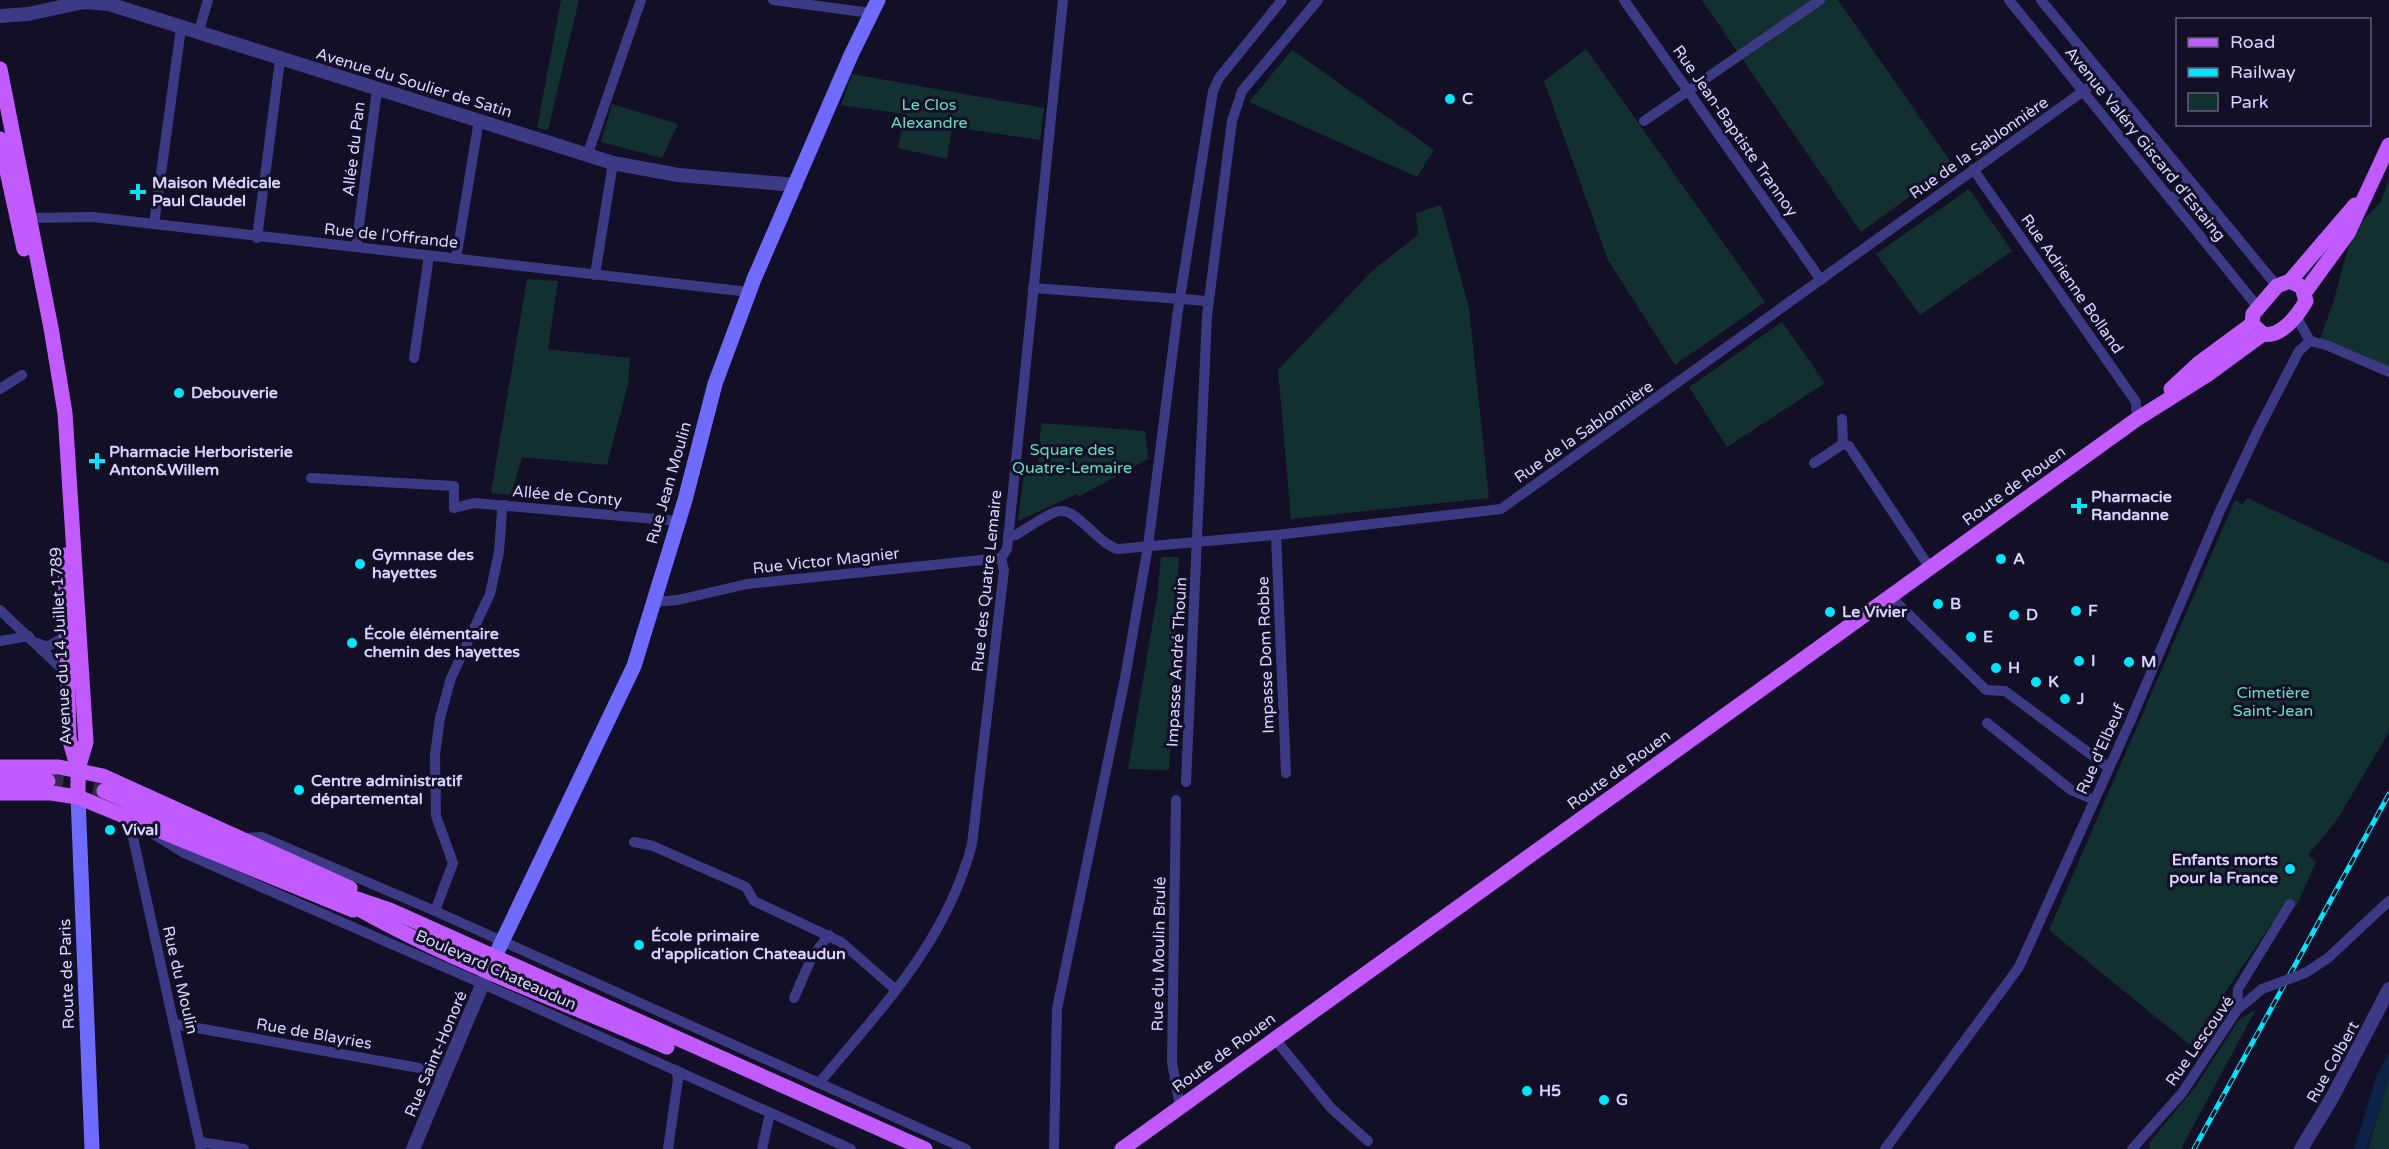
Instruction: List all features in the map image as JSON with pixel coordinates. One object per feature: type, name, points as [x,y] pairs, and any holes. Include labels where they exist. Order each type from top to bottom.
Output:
[{"type":"main road","name":"Rue Jean Moulin","points":[[489,971],[634,666],[655,602],[715,384],[749,292],[874,6]]},
{"type":"main road","name":"Avenue du 14 Juillet 1789","points":[[0,69],[51,328],[68,446],[86,742],[78,769]]},
{"type":"main road","name":"Avenue du 14 Juillet 1789","points":[[0,139],[49,368],[64,528],[69,738],[78,769]]},
{"type":"main road","points":[[2305,292],[2348,234],[2389,145]]},
{"type":"main road","points":[[2258,329],[2253,314],[2257,306],[2284,284],[2370,187]]},
{"type":"main road","points":[[2284,284],[2299,285],[2305,292],[2306,301],[2296,316]]},
{"type":"main road","name":"Route de Rouen","points":[[1122,1149],[2137,419],[2199,363],[2258,329],[2280,331],[2296,316]]},
{"type":"main road","points":[[0,768],[59,766],[103,776],[243,838],[322,881]]},
{"type":"main road","points":[[78,769],[78,797]]},
{"type":"main road","points":[[0,782],[48,781]]},
{"type":"main road","name":"Boulevard Chateaudun","points":[[104,791],[390,910],[489,971],[925,1149]]},
{"type":"main road","points":[[0,793],[51,793],[78,797],[376,919]]},
{"type":"main road","name":"Route de Paris","points":[[78,797],[92,1149]]},
{"type":"main road","name":"Boulevard Chateaudun","points":[[322,881],[376,919],[489,971],[902,1149]]},
{"type":"street","points":[[198,34],[208,0]]},
{"type":"street","points":[[588,153],[641,0]]},
{"type":"street","points":[[773,0],[874,6]]},
{"type":"street","name":"Rue des Quatre Lemaire","points":[[820,1082],[924,954],[946,915],[964,874],[972,844],[1004,570],[1001,558],[1007,549],[1063,0]]},
{"type":"street","points":[[1054,1149],[1058,1009],[1125,678],[1148,546],[1180,299],[1213,91],[1219,78],[1282,0]]},
{"type":"street","name":"Impasse André Thouin","points":[[1186,782],[1208,302],[1236,103],[1242,91],[1318,0]]},
{"type":"street","name":"Rue Jean-Baptiste Trannoy","points":[[1624,0],[1821,280]]},
{"type":"street","points":[[1644,121],[1820,0]]},
{"type":"street","name":"Avenue Valéry Giscard d'Estaing","points":[[2009,0],[2257,306]]},
{"type":"street","name":"Avenue Valéry Giscard d'Estaing","points":[[2041,0],[2189,181],[2284,284]]},
{"type":"street","name":"Avenue du Soulier de Satin","points":[[28,14],[93,2],[109,4],[280,60],[588,153],[613,163],[678,175],[796,185]]},
{"type":"street","points":[[0,16],[28,14]]},
{"type":"street","points":[[0,26],[28,14]]},
{"type":"street","points":[[154,224],[182,28]]},
{"type":"street","points":[[257,237],[280,60]]},
{"type":"street","name":"Rue de la Sablonnière","points":[[1008,536],[1016,535],[1059,510],[1070,512],[1107,546],[1118,549],[1276,535],[1501,509],[2103,77]]},
{"type":"street","name":"Allée du Pan","points":[[356,247],[377,90]]},
{"type":"street","points":[[456,259],[479,120]]},
{"type":"street","points":[[595,275],[613,163]]},
{"type":"street","name":"Rue Adrienne Bolland","points":[[1973,170],[2136,402],[2137,419]]},
{"type":"street","points":[[2171,200],[2189,181]]},
{"type":"street","name":"Rue de l'Offrande","points":[[28,218],[93,217],[749,292]]},
{"type":"street","points":[[414,358],[429,256]]},
{"type":"street","points":[[1033,288],[1208,302]]},
{"type":"street","points":[[2296,316],[2310,341],[2326,345],[2389,372]]},
{"type":"street","name":"Rue d'Elbeuf","points":[[1885,1149],[2019,968],[2258,430],[2299,351],[2310,341]]},
{"type":"street","points":[[0,389],[22,375]]},
{"type":"street","points":[[1842,419],[1843,444]]},
{"type":"street","points":[[1814,463],[1843,444]]},
{"type":"street","points":[[1843,444],[1849,446],[1930,568]]},
{"type":"street","name":"Allée de Conty","points":[[311,478],[454,486],[454,508],[465,503],[506,505],[678,521]]},
{"type":"street","points":[[435,911],[453,863],[436,816],[435,755],[440,718],[451,678],[490,594],[499,552],[502,511],[506,505]]},
{"type":"street","name":"Impasse Dom Robbe","points":[[1276,535],[1286,773]]},
{"type":"street","name":"Rue Victor Magnier","points":[[655,602],[678,600],[747,584],[1001,558]]},
{"type":"street","points":[[1891,597],[1986,690],[2005,691],[2108,767]]},
{"type":"street","points":[[0,610],[68,675]]},
{"type":"street","points":[[0,641],[32,639],[47,647],[66,636]]},
{"type":"street","points":[[1987,723],[2071,790],[2094,800]]},
{"type":"street","name":"Rue du Moulin Brulé","points":[[1176,800],[1172,1062],[1180,1107]]},
{"type":"street","name":"Boulevard Chateaudun","points":[[129,819],[184,853],[489,971],[676,1070],[851,1149]]},
{"type":"street","name":"Rue du Moulin","points":[[129,819],[200,1145]]},
{"type":"street","name":"Boulevard Chateaudun","points":[[243,838],[262,837],[435,911],[966,1149]]},
{"type":"street","points":[[634,842],[653,846],[746,887],[754,901],[841,942],[896,990]]},
{"type":"street","points":[[321,862],[322,881]]},
{"type":"street","name":"Rue Lescouvé","points":[[2132,1149],[2182,1092],[2237,1010],[2262,989],[2305,973],[2328,958],[2389,901]]},
{"type":"street","points":[[2237,1010],[2238,988],[2290,903]]},
{"type":"street","points":[[794,998],[812,957],[829,935]]},
{"type":"street","name":"Rue Saint-Honoré","points":[[413,1149],[489,971]]},
{"type":"street","name":"Rue Colbert","points":[[2301,1149],[2332,1098],[2389,989]]},
{"type":"street","name":"Rue de Blayries","points":[[175,1024],[447,1073]]},
{"type":"street","points":[[1275,1039],[1330,1108],[1368,1141]]},
{"type":"street","points":[[668,1149],[678,1079],[676,1070]]},
{"type":"street","points":[[762,1149],[770,1113]]},
{"type":"street","points":[[829,1140],[839,1149]]},
{"type":"street","points":[[200,1145],[244,1149]]},
{"type":"green space","points":[[561,0],[579,0],[548,130],[537,128]]},
{"type":"green space","points":[[1702,0],[1838,0],[1953,165],[1861,232]]},
{"type":"green space","points":[[1586,49],[1765,302],[1675,365],[1608,260],[1544,81]]},
{"type":"green space","points":[[1292,50],[1434,150],[1417,177],[1249,102]]},
{"type":"green space","name":"Le Clos Alexandre","points":[[852,74],[1044,108],[1040,140],[952,127],[947,159],[898,148],[904,114],[841,105]]},
{"type":"green space","points":[[612,104],[678,124],[662,158],[601,142]]},
{"type":"green space","points":[[2389,179],[2389,367],[2320,339],[2333,303],[2353,230],[2380,203]]},
{"type":"green space","points":[[1969,189],[2012,251],[1920,315],[1876,254]]},
{"type":"green space","points":[[1441,205],[1469,308],[1489,498],[1291,519],[1278,370],[1372,271],[1418,235],[1416,213]]},
{"type":"green space","points":[[527,279],[558,281],[548,349],[630,358],[628,385],[607,465],[522,457],[511,495],[491,493]]},
{"type":"green space","points":[[1782,322],[1825,383],[1727,447],[1689,387]]},
{"type":"green space","name":"Square des Quatre-Lemaire","points":[[1041,423],[1145,431],[1148,459],[1078,497],[1077,494],[1018,521],[1024,471],[1038,468]]},
{"type":"green space","name":"Cimetière Saint-Jean","points":[[2247,498],[2389,564],[2389,732],[2337,820],[2308,855],[2316,862],[2296,907],[2286,902],[2190,1045],[2049,930],[2235,500],[2243,504]]},
{"type":"green space","points":[[1161,557],[1179,557],[1169,770],[1128,769],[1157,597]]},
{"type":"green space","points":[[2256,1009],[2181,1149],[2150,1149],[2149,1143],[2196,1086],[2238,1021]]},
{"type":"green space","points":[[2389,1077],[2389,1149],[2368,1149]]},
{"type":"water","points":[[2389,1052],[2389,1077],[2367,1149],[2354,1149],[2377,1075]]},
{"type":"tunnel","points":[[48,781],[104,791]]},
{"type":"railway","points":[[2194,1149],[2389,794]]},
{"type":"place","name":"C","points":[[1450,99]]},
{"type":"place","name":"Maison Médicale Paul Claudel","points":[[138,192]]},
{"type":"place","name":"Debouverie","points":[[179,393]]},
{"type":"place","name":"Pharmacie Herboristerie Anton&Willem","points":[[97,461]]},
{"type":"place","name":"Pharmacie Randanne","points":[[2079,506]]},
{"type":"place","name":"A","points":[[2001,559]]},
{"type":"place","name":"Gymnase des hayettes","points":[[360,564]]},
{"type":"place","name":"B","points":[[1938,604]]},
{"type":"place","name":"F","points":[[2076,611]]},
{"type":"place","name":"Le Vivier","points":[[1830,612]]},
{"type":"place","name":"D","points":[[2014,615]]},
{"type":"place","name":"E","points":[[1971,637]]},
{"type":"place","name":"École élémentaire chemin des hayettes","points":[[352,643]]},
{"type":"place","name":"I","points":[[2079,661]]},
{"type":"place","name":"M","points":[[2129,662]]},
{"type":"place","name":"H","points":[[1996,668]]},
{"type":"place","name":"K","points":[[2036,682]]},
{"type":"place","name":"J","points":[[2065,699]]},
{"type":"place","name":"Centre administratif départemental","points":[[299,790]]},
{"type":"place","name":"Vival","points":[[110,830]]},
{"type":"place","name":"Enfants morts pour la France","points":[[2290,869]]},
{"type":"place","name":"École primaire d'application Chateaudun","points":[[639,945]]},
{"type":"place","name":"H5","points":[[1527,1091]]},
{"type":"place","name":"G","points":[[1604,1100]]}]
